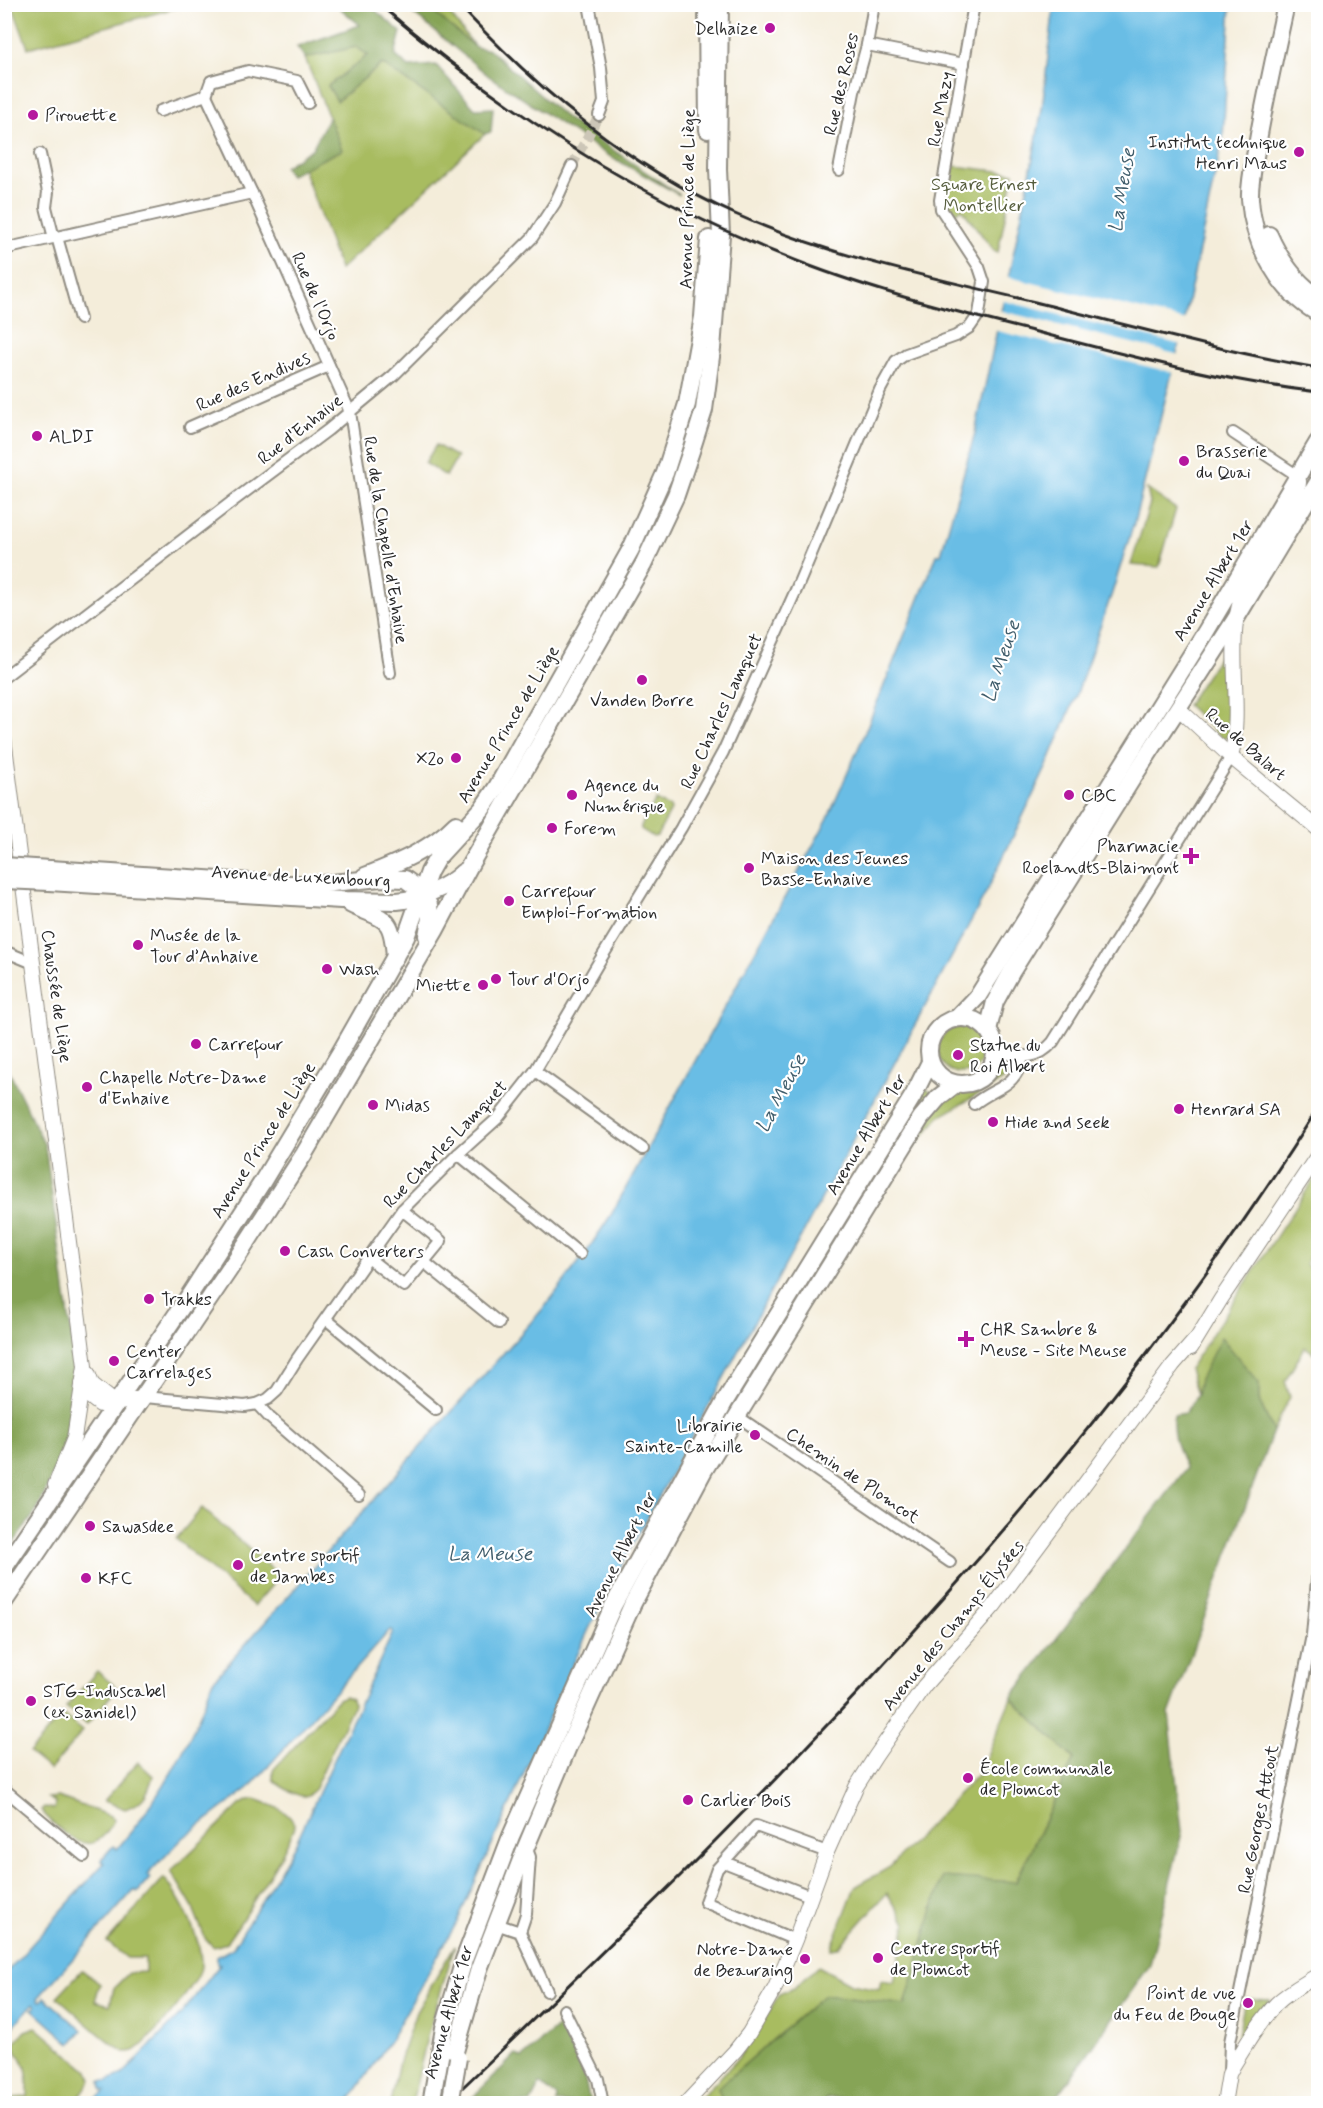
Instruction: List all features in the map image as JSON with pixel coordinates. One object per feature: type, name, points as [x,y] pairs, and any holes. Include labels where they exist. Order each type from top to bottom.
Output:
[{"type":"main road","name":"Avenue Prince de Liège","points":[[45,1509],[117,1404],[261,1184],[340,1053],[414,919],[429,872],[437,858],[482,809],[497,787],[631,549],[665,472],[687,404],[704,317],[707,283],[710,232],[706,4]]},
{"type":"main road","name":"Avenue Prince de Liège","points":[[144,1396],[304,1154],[643,565],[682,479],[704,410],[718,285],[721,236],[718,169],[720,4]]},
{"type":"main road","points":[[1272,67],[1269,38],[1274,4]]},
{"type":"main road","points":[[1286,4],[1253,168],[1250,198],[1254,222],[1268,260],[1293,294],[1318,313]]},
{"type":"main road","points":[[1296,4],[1262,172],[1261,196],[1264,218],[1277,252],[1301,284],[1318,297]]},
{"type":"main road","name":"Avenue Albert 1er","points":[[996,1052],[994,1062],[983,1078],[966,1085],[956,1084],[940,1077],[930,1062],[929,1046],[936,1030],[957,1018],[978,996],[1176,679],[1318,442]]},
{"type":"main road","points":[[665,472],[682,479]]},
{"type":"main road","name":"Avenue Albert 1er","points":[[988,1030],[994,1002],[1012,971],[1235,620],[1318,482]]},
{"type":"main road","name":"Avenue Albert 1er","points":[[1287,536],[1318,500]]},
{"type":"main road","points":[[1176,679],[1174,693],[1178,708]]},
{"type":"main road","name":"Avenue Albert 1er","points":[[1158,739],[1160,702]]},
{"type":"main road","points":[[355,880],[426,848],[447,833],[497,787]]},
{"type":"main road","points":[[424,949],[430,918],[429,905],[422,894],[452,882],[471,863]]},
{"type":"main road","name":"Avenue de Luxembourg","points":[[4,866],[49,876],[341,900],[403,900],[422,894],[416,886],[405,879],[355,880],[323,884],[49,876],[4,880]]},
{"type":"main road","points":[[341,900],[371,912],[390,925],[394,937],[395,957]]},
{"type":"main road","points":[[957,1018],[974,1020],[988,1030],[994,1041],[996,1052]]},
{"type":"main road","name":"Avenue Albert 1er","points":[[431,2103],[444,2028],[486,1901],[536,1777],[613,1606],[725,1401],[908,1104],[930,1062]]},
{"type":"main road","name":"Avenue Albert 1er","points":[[443,2103],[479,1969],[496,1924],[568,1747],[633,1603],[704,1470],[921,1118],[939,1096],[956,1084]]},
{"type":"main road","points":[[759,1345],[769,1364]]},
{"type":"main road","points":[[4,1602],[144,1396]]},
{"type":"main road","points":[[725,1401],[737,1416]]},
{"type":"main road","name":"Chaussée de Liège","points":[[4,1568],[45,1509]]},
{"type":"main road","points":[[486,1901],[496,1924]]},
{"type":"main road","points":[[450,2103],[454,2061]]},
{"type":"street","points":[[590,4],[604,102],[599,115]]},
{"type":"street","name":"Rue des Roses","points":[[839,170],[874,4]]},
{"type":"street","name":"Rue Mazy","points":[[974,4],[940,200],[941,209],[979,267],[984,282],[979,314]]},
{"type":"street","points":[[867,45],[964,64]]},
{"type":"street","points":[[160,111],[206,95],[211,81],[248,71],[297,81],[308,103]]},
{"type":"street","name":"Rue de l'Orjo","points":[[206,95],[350,412]]},
{"type":"street","points":[[40,154],[48,192],[46,207],[80,319]]},
{"type":"street","name":"Rue d'Enhaive","points":[[4,677],[350,412],[393,376],[532,238],[555,203],[572,166]]},
{"type":"street","points":[[4,249],[252,193]]},
{"type":"street","name":"Rue Charles Lamquet","points":[[257,1404],[268,1400],[277,1391],[367,1257],[402,1210],[498,1118],[535,1071],[681,828],[718,761],[791,601],[890,370],[896,361],[906,354],[956,336],[970,327],[979,314]]},
{"type":"street","name":"Rue des Endives","points":[[190,427],[329,366]]},
{"type":"street","name":"Rue de la Chapelle d'Enhaive","points":[[350,412],[390,673]]},
{"type":"street","points":[[1233,434],[1298,476]]},
{"type":"street","name":"Avenue Albert 1er","points":[[1023,1057],[1039,1054],[1053,1042],[1231,757],[1235,741],[1235,620],[1243,591],[1252,572],[1300,488],[1298,476]]},
{"type":"street","name":"Rue de Balart","points":[[1178,708],[1231,757],[1318,829]]},
{"type":"street","name":"Chaussée de Liège","points":[[4,738],[11,831],[33,963],[85,1366],[93,1384],[117,1404]]},
{"type":"street","points":[[4,951],[33,963]]},
{"type":"street","points":[[974,1104],[1010,1083],[1016,1076],[1023,1057],[996,1052]]},
{"type":"street","points":[[535,1071],[643,1149]]},
{"type":"street","points":[[458,1154],[580,1254]]},
{"type":"street","name":"Avenue des Champs Élysées","points":[[685,2103],[735,2051],[749,2033],[775,1988],[795,1940],[826,1852],[856,1787],[904,1714],[931,1678],[994,1606],[1125,1432],[1157,1402],[1180,1371],[1194,1341],[1318,1155]]},
{"type":"street","points":[[367,1257],[404,1287],[441,1241],[402,1210]]},
{"type":"street","points":[[424,1262],[499,1323]]},
{"type":"street","points":[[326,1319],[436,1410]]},
{"type":"street","name":"Chaussée de Liège","points":[[45,1509],[74,1438],[85,1366]]},
{"type":"street","points":[[82,1383],[91,1398],[100,1405],[117,1404],[144,1396],[244,1406],[257,1404],[359,1495]]},
{"type":"street","name":"Chemin de Plomcot","points":[[737,1416],[950,1562]]},
{"type":"street","name":"Rue Georges Attout","points":[[1229,2074],[1232,2037],[1312,1635],[1318,1569]]},
{"type":"street","points":[[4,1790],[84,1856]]},
{"type":"street","points":[[795,1940],[705,1902],[717,1869],[756,1826],[826,1852]]},
{"type":"street","points":[[526,1847],[530,1857],[526,1914],[520,1932],[547,1991]]},
{"type":"street","points":[[724,1862],[810,1896]]},
{"type":"street","points":[[496,1924],[520,1932]]},
{"type":"street","points":[[1224,2103],[1229,2074],[1276,2004],[1291,1991],[1318,1975]]},
{"type":"street","points":[[564,2010],[598,2079],[603,2103]]},
{"type":"green space","points":[[183,4],[183,6],[28,48],[12,5]]},
{"type":"green space","points":[[336,5],[369,5],[401,32],[395,55],[409,67],[436,65],[475,109],[493,108],[491,132],[485,134],[382,64],[337,101],[328,86],[368,55],[356,47],[305,58],[297,47],[360,25]]},
{"type":"green space","points":[[403,5],[425,5],[475,47],[490,50],[566,118],[680,195],[606,154],[490,77]]},
{"type":"green space","points":[[425,5],[443,5],[475,47]]},
{"type":"green space","points":[[356,47],[368,55],[328,86],[338,100],[382,64],[485,134],[340,270],[303,168],[342,150],[305,58]]},
{"type":"green space","points":[[329,117],[342,150],[290,175],[284,167],[312,149]]},
{"type":"green space","name":"Square Ernest Montellier","points":[[954,166],[1014,173],[998,252],[994,251],[962,209],[952,215],[947,197]]},
{"type":"green space","points":[[436,445],[457,457],[446,476],[425,463]]},
{"type":"green space","points":[[1147,489],[1176,509],[1159,567],[1131,565],[1150,503]]},
{"type":"green space","points":[[1220,655],[1227,657],[1229,736],[1222,738],[1187,705]]},
{"type":"green space","points":[[656,800],[670,807],[671,810],[657,836],[653,837],[641,829],[641,826]]},
{"type":"green space","points":[[961,1027],[977,1034],[984,1050],[977,1066],[961,1073],[945,1066],[938,1050],[945,1034]]},
{"type":"green space","points":[[5,1063],[45,1146],[77,1375],[64,1449],[38,1509],[5,1555]]},
{"type":"green space","points":[[1004,1067],[1009,1070],[1008,1077],[939,1117],[901,1162],[938,1105],[959,1093],[980,1089]]},
{"type":"green space","points":[[924,1088],[934,1093],[830,1256],[824,1251]]},
{"type":"green space","points":[[1318,1173],[1318,1237],[1306,1264],[1318,1279],[1318,1335],[1314,1353],[1305,1347],[1285,1381],[1290,1397],[1273,1431],[1259,1400],[1258,1383],[1248,1372],[1200,1379],[1197,1395],[1189,1369]]},
{"type":"green space","points":[[1221,1337],[1259,1383],[1259,1400],[1273,1431],[1169,1714],[1182,1832],[1150,1965],[1053,2103],[874,2104],[871,2100],[827,2098],[822,2103],[723,2103],[718,2088],[824,1995],[905,2005],[942,1877],[1016,1882],[1074,1759],[1011,1698],[1186,1469],[1174,1436],[1174,1415],[1185,1413],[1197,1395],[1200,1379]]},
{"type":"green space","name":"Centre sportif de Jambes","points":[[202,1508],[280,1576],[254,1606],[176,1539]]},
{"type":"green space","points":[[97,1671],[117,1688],[87,1725],[66,1707]]},
{"type":"green space","points":[[345,1696],[352,1699],[353,1705],[314,1790],[305,1796],[293,1793],[273,1779],[273,1770],[338,1699]]},
{"type":"green space","points":[[1011,1698],[1074,1759],[1015,1883],[942,1877],[906,2005],[824,1995],[718,2088],[723,2103],[694,2104],[735,2062],[753,2039],[779,1994],[794,1988],[818,1966],[851,1984],[879,1989],[881,1981],[894,1983],[906,1923],[887,1893],[838,1948],[831,1949],[855,1887],[890,1867],[980,1772]]},
{"type":"green space","points":[[62,1714],[83,1731],[50,1770],[29,1753]]},
{"type":"green space","points":[[138,1762],[153,1776],[144,1797],[137,1804],[125,1809],[104,1801]]},
{"type":"green space","points":[[58,1797],[110,1816],[114,1820],[98,1841],[78,1842],[62,1831],[41,1810],[44,1807],[54,1809],[55,1802],[48,1798]]},
{"type":"green space","points":[[255,1799],[285,1812],[295,1827],[281,1856],[240,1923],[226,1943],[214,1947],[206,1940],[193,1908],[171,1871],[241,1804]]},
{"type":"green space","points":[[164,1878],[189,1919],[198,1944],[201,1966],[183,1998],[161,2026],[141,2046],[134,2051],[125,2052],[102,2036],[57,1997],[82,1970],[100,1984],[95,2001],[110,2005],[114,1988],[129,1973],[145,1972],[145,1958],[127,1958],[107,1942]]},
{"type":"green space","points":[[455,1945],[428,2033],[412,2103],[390,2103],[399,2061],[416,2012]]},
{"type":"green space","points":[[1245,1999],[1270,2000],[1246,2038],[1238,2036]]},
{"type":"green space","points":[[559,2026],[584,2074],[590,2103],[556,2103],[557,2097],[540,2084],[530,2103],[467,2103],[516,2054],[522,2058]]},
{"type":"green space","points":[[36,2027],[88,2071],[91,2080],[75,2103],[10,2103],[10,2098],[28,2097],[26,2068],[15,2049],[15,2042],[25,2031]]},
{"type":"water","name":"La Meuse","points":[[1054,5],[1231,5],[1223,137],[1178,349],[1134,523],[1112,593],[1076,696],[1046,768],[986,893],[621,1566],[589,1629],[457,1922],[389,2042],[348,2103],[90,2103],[106,2091],[102,2090],[101,2081],[107,2081],[123,2074],[183,2012],[220,1964],[217,1964],[217,1957],[233,1948],[294,1847],[392,1630],[249,1788],[183,1838],[147,1875],[150,1878],[138,1892],[134,1890],[38,1998],[40,2001],[44,1997],[82,2030],[71,2044],[32,2009],[36,2007],[34,2003],[5,2035],[5,1973],[104,1863],[101,1860],[113,1846],[117,1849],[147,1811],[184,1749],[212,1682],[548,1303],[585,1254],[611,1215],[828,818],[937,555],[941,554],[975,433],[1028,185],[1042,109]]},
{"type":"pier","points":[[1005,276],[1187,321],[1182,345],[1000,300]]},
{"type":"pier","points":[[998,310],[1180,355],[1175,373],[993,330]]},
{"type":"tunnel","points":[[572,166],[599,115]]},
{"type":"railway","points":[[379,4],[472,79],[570,146],[674,206],[782,255],[885,291],[990,320],[1188,370],[1318,392]]},
{"type":"railway","points":[[458,4],[520,66],[586,123],[658,173],[735,214],[810,243],[887,266],[1215,347],[1318,368]]},
{"type":"railway","points":[[445,2104],[680,1876],[768,1787],[939,1604],[1021,1510],[1176,1314],[1249,1213],[1318,1108]]},
{"type":"place","name":"Delhaize","points":[[770,28]]},
{"type":"place","name":"Pirouette","points":[[33,115]]},
{"type":"place","name":"Institut technique Henri Maus","points":[[1299,152]]},
{"type":"place","name":"ALDI","points":[[37,436]]},
{"type":"place","name":"Brasserie du Quai","points":[[1184,461]]},
{"type":"place","name":"Vanden Borre","points":[[642,680]]},
{"type":"place","name":"X2o","points":[[456,758]]},
{"type":"place","name":"Agence du Numérique","points":[[572,795]]},
{"type":"place","name":"CBC","points":[[1069,795]]},
{"type":"place","name":"Forem","points":[[552,828]]},
{"type":"place","name":"Pharmacie Roelandts-Blaimont","points":[[1191,856]]},
{"type":"place","name":"Maison des Jeunes Basse-Enhaive","points":[[749,868]]},
{"type":"place","name":"Carrefour Emploi-Formation","points":[[509,901]]},
{"type":"place","name":"Musée de la Tour d’Anhaive","points":[[138,945]]},
{"type":"place","name":"Wash","points":[[327,969]]},
{"type":"place","name":"Tour d'Orjo","points":[[496,979]]},
{"type":"place","name":"Miette","points":[[483,985]]},
{"type":"place","name":"Carrefour","points":[[196,1044]]},
{"type":"place","name":"Statue du Roi Albert","points":[[958,1055]]},
{"type":"place","name":"Chapelle Notre-Dame d'Enhaive","points":[[87,1087]]},
{"type":"place","name":"Midas","points":[[373,1105]]},
{"type":"place","name":"Henrard SA","points":[[1179,1109]]},
{"type":"place","name":"Hide and seek","points":[[993,1122]]},
{"type":"place","name":"Cash Converters","points":[[285,1251]]},
{"type":"place","name":"Trakks","points":[[149,1299]]},
{"type":"place","name":"CHR Sambre & Meuse - Site Meuse","points":[[966,1339]]},
{"type":"place","name":"Center Carrelages","points":[[114,1361]]},
{"type":"place","name":"Librairie Sainte-Camille","points":[[755,1435]]},
{"type":"place","name":"Sawasdee","points":[[90,1526]]},
{"type":"place","name":"Centre sportif de Jambes","points":[[238,1565]]},
{"type":"place","name":"KFC","points":[[86,1578]]},
{"type":"place","name":"STG-Induscabel (ex. Sanidel)","points":[[31,1701]]},
{"type":"place","name":"École communale de Plomcot","points":[[968,1778]]},
{"type":"place","name":"Carlier Bois","points":[[688,1800]]},
{"type":"place","name":"Centre sportif de Plomcot","points":[[878,1958]]},
{"type":"place","name":"Notre-Dame de Beauraing","points":[[805,1959]]},
{"type":"place","name":"Point de vue du Feu de Bouge","points":[[1248,2003]]}]
